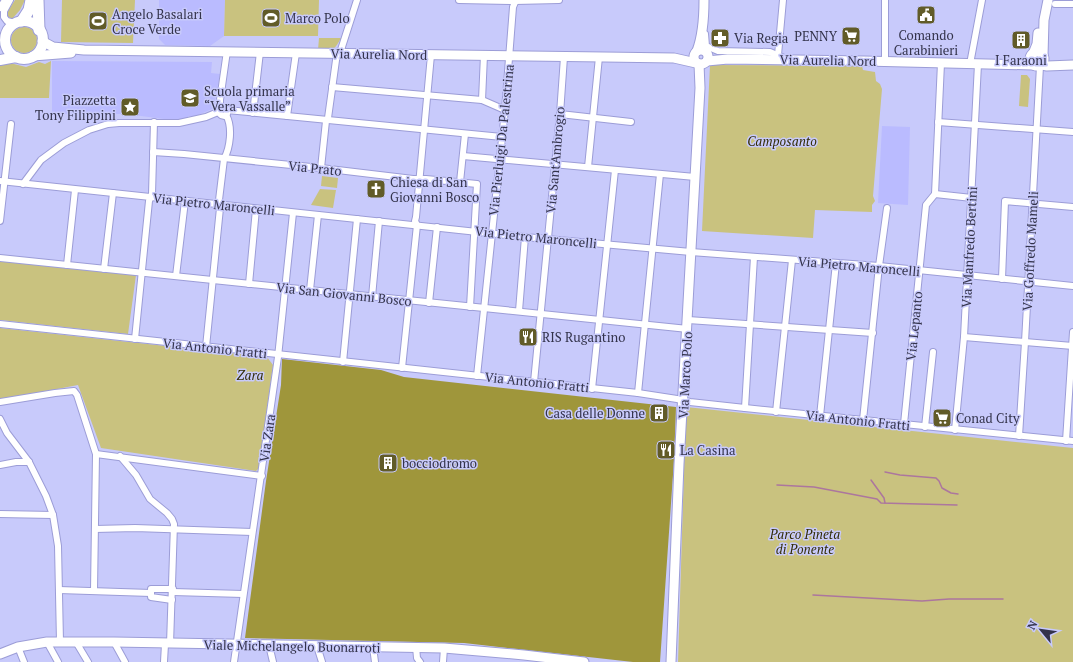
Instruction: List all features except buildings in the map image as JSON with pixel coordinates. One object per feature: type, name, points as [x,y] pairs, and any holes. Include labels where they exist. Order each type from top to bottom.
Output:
[{"type":"highway","points":[[18,22],[28,10],[31,0]]},
{"type":"highway","points":[[38,0],[40,30]]},
{"type":"main road","points":[[0,60],[16,57],[25,59],[33,56],[39,51],[42,41],[40,30],[32,23],[18,22],[9,29],[3,40],[8,50],[16,57]]},
{"type":"street","points":[[0,8],[5,0]]},
{"type":"street","points":[[10,0],[4,11],[4,17],[7,20],[18,22]]},
{"type":"street","points":[[321,168],[326,120],[328,118],[332,87],[339,53],[358,0]]},
{"type":"street","points":[[459,0],[559,0]]},
{"type":"street","name":"Via Marco Polo","points":[[672,661],[678,500],[696,177],[704,0]]},
{"type":"street","points":[[778,55],[783,0]]},
{"type":"street","points":[[885,0],[885,61]]},
{"type":"street","name":"Via Manfredo Bertini","points":[[955,430],[964,337],[972,198],[975,125],[974,64],[982,0]]},
{"type":"street","points":[[1038,60],[1037,41],[1042,0]]},
{"type":"street","name":"Via Pierluigi Da Palestrina","points":[[477,376],[515,1]]},
{"type":"street","points":[[1038,60],[1044,20],[1051,2],[1073,4]]},
{"type":"street","name":"Via Aurelia Nord","points":[[42,41],[53,47],[84,50],[674,58],[702,55],[728,59],[974,64],[1001,64],[1038,60],[1047,66],[1073,65]]},
{"type":"street","name":"Via Aurelia Nord","points":[[33,56],[84,50]]},
{"type":"street","points":[[702,55],[718,51],[768,52],[787,60]]},
{"type":"street","points":[[228,52],[220,100],[219,109],[221,115],[226,113],[253,113],[502,138]]},
{"type":"street","points":[[253,113],[260,52]]},
{"type":"street","points":[[287,116],[296,53]]},
{"type":"street","points":[[402,368],[417,225],[419,180],[431,55]]},
{"type":"street","points":[[482,100],[484,55]]},
{"type":"street","name":"Via Sant'Ambrogio","points":[[534,382],[560,114],[564,57]]},
{"type":"street","points":[[588,167],[598,57]]},
{"type":"street","name":"Via Goffredo Mameli","points":[[1019,436],[1026,342],[1038,60]]},
{"type":"street","name":"Via Lepanto","points":[[904,424],[926,205],[935,194],[941,63]]},
{"type":"street","points":[[332,87],[428,94],[482,100],[505,110]]},
{"type":"street","points":[[23,184],[41,160],[59,146],[82,133],[114,123],[154,122],[180,124],[206,117],[219,109]]},
{"type":"street","points":[[206,347],[220,205],[218,200],[224,159],[228,149],[230,126],[226,113]]},
{"type":"street","points":[[560,114],[631,122]]},
{"type":"street","points":[[134,339],[150,197],[152,194],[154,122]]},
{"type":"street","points":[[938,122],[1073,132]]},
{"type":"street","points":[[0,221],[2,182],[11,124]]},
{"type":"street","points":[[460,182],[465,134]]},
{"type":"street","name":"Via Prato","points":[[153,152],[321,168],[419,180],[423,179],[477,184],[475,231]]},
{"type":"street","points":[[463,156],[499,158],[696,177]]},
{"type":"street","points":[[592,388],[615,170]]},
{"type":"street","points":[[638,393],[660,174]]},
{"type":"street","name":"Via Pietro Maroncelli","points":[[2,182],[293,213],[357,218],[525,237],[652,249],[879,266],[1073,286]]},
{"type":"street","points":[[67,265],[75,190]]},
{"type":"street","points":[[104,269],[113,193]]},
{"type":"street","points":[[935,194],[972,198]]},
{"type":"street","points":[[176,276],[184,201]]},
{"type":"street","points":[[1002,279],[1005,201],[1073,207]]},
{"type":"street","points":[[863,420],[879,266],[887,208]]},
{"type":"street","points":[[249,284],[256,209]]},
{"type":"street","name":"Via Zara","points":[[234,662],[279,355],[293,213]]},
{"type":"street","points":[[310,290],[318,215]]},
{"type":"street","points":[[343,362],[357,218]]},
{"type":"street","points":[[372,297],[380,221]]},
{"type":"street","points":[[429,302],[437,227]]},
{"type":"street","points":[[470,307],[475,231]]},
{"type":"street","points":[[519,311],[525,237]]},
{"type":"street","points":[[745,408],[754,257]]},
{"type":"street","name":"Via San Giovanni Bosco","points":[[0,258],[645,324],[750,324],[873,333]]},
{"type":"street","points":[[776,412],[792,260]]},
{"type":"street","points":[[820,416],[836,263]]},
{"type":"street","name":"Via Antonio Fratti","points":[[0,324],[638,393],[690,402],[776,412],[1073,441]]},
{"type":"street","points":[[1066,441],[1073,332]]},
{"type":"street","points":[[964,337],[1073,346]]},
{"type":"street","points":[[925,427],[933,352]]},
{"type":"street","points":[[0,402],[74,391],[77,395],[96,454],[94,590]]},
{"type":"street","points":[[0,419],[7,433],[29,462],[46,496],[53,515],[58,546],[60,642]]},
{"type":"street","points":[[96,454],[262,476]]},
{"type":"street","points":[[120,456],[136,475],[152,501],[167,512],[173,522],[173,591],[168,644],[164,662]]},
{"type":"street","points":[[0,465],[16,462],[29,462]]},
{"type":"street","points":[[0,514],[53,515]]},
{"type":"street","points":[[95,529],[252,532]]},
{"type":"street","points":[[172,600],[151,597],[151,588],[173,591],[243,594]]},
{"type":"street","points":[[59,590],[151,593]]},
{"type":"street","points":[[47,642],[58,662]]},
{"type":"street","name":"Viale Michelangelo Buonarroti","points":[[0,654],[18,647],[47,642],[114,642],[444,648],[523,658],[584,662]]},
{"type":"street","points":[[76,642],[88,662]]},
{"type":"street","points":[[114,642],[125,662]]},
{"type":"street","points":[[269,645],[273,662]]},
{"type":"street","points":[[317,646],[322,662]]},
{"type":"street","points":[[18,647],[24,662]]},
{"type":"street","points":[[373,647],[375,662]]},
{"type":"street","points":[[416,647],[417,658],[420,662]]},
{"type":"street","points":[[443,662],[444,648]]},
{"type":"shaded area","points":[[159,0],[225,0],[224,36],[210,46],[165,45],[159,39]]},
{"type":"shaded area","points":[[52,61],[212,62],[211,73],[220,74],[214,106],[212,109],[196,116],[188,116],[188,119],[164,119],[126,114],[52,114]]},
{"type":"shaded area","points":[[882,126],[910,127],[908,205],[878,203]]},
{"type":"shaded area","points":[[282,359],[381,370],[404,377],[676,407],[674,460],[660,662],[633,662],[464,643],[245,638],[266,481],[281,385]]},
{"type":"green space","points":[[15,0],[25,0],[20,10],[12,19],[6,14]]},
{"type":"green space","name":"Angelo Basalari Croce Verde","points":[[62,0],[135,0],[133,43],[61,42]]},
{"type":"green space","name":"Marco Polo","points":[[225,0],[319,0],[318,36],[224,36]]},
{"type":"green space","points":[[24,27],[33,31],[37,40],[33,49],[24,53],[15,49],[11,40],[15,31]]},
{"type":"green space","points":[[319,38],[341,38],[334,48],[330,50],[318,50]]},
{"type":"green space","points":[[51,61],[49,98],[0,98],[0,65],[10,63],[26,67],[39,62],[45,64]]},
{"type":"green space","name":"Camposanto","points":[[710,65],[862,66],[863,70],[875,72],[876,81],[880,84],[882,89],[873,196],[875,201],[872,205],[872,212],[815,210],[813,238],[702,231]]},
{"type":"green space","points":[[1021,75],[1027,75],[1030,79],[1028,107],[1019,106]]},
{"type":"green space","points":[[322,176],[338,178],[337,188],[321,186]]},
{"type":"green space","points":[[320,189],[336,190],[333,208],[311,205]]},
{"type":"green space","points":[[0,261],[136,275],[128,334],[0,320]]},
{"type":"green space","name":"Zara","points":[[0,328],[267,357],[273,365],[259,468],[256,471],[101,448],[78,385],[0,400]]},
{"type":"green space","name":"Parco Pineta di Ponente","points":[[686,407],[1073,448],[1073,662],[678,662]]},
{"type":"waterway","points":[[885,472],[900,475],[936,478],[942,488],[951,493],[958,494]]},
{"type":"waterway","points":[[871,480],[884,498],[885,503]]},
{"type":"waterway","points":[[777,485],[814,487],[877,499],[881,503],[957,505]]},
{"type":"waterway","points":[[813,595],[922,601],[949,599],[1003,599]]},
{"type":"place","name":"Comando Carabinieri","points":[[926,15]]},
{"type":"place","name":"Marco Polo","points":[[271,18]]},
{"type":"place","name":"Angelo Basalari Croce Verde","points":[[98,21]]},
{"type":"place","name":"PENNY","points":[[851,36]]},
{"type":"place","name":"Via Regia","points":[[720,38]]},
{"type":"place","name":"I Faraoni","points":[[1021,40]]},
{"type":"place","name":"Scuola primaria “Vera Vassalle”","points":[[190,98]]},
{"type":"place","name":"Piazzetta Tony Filippini","points":[[130,107]]},
{"type":"place","name":"Chiesa di San Giovanni Bosco","points":[[376,189]]},
{"type":"place","name":"RIS Rugantino","points":[[528,337]]},
{"type":"place","name":"Casa delle Donne","points":[[659,413]]},
{"type":"place","name":"Conad City","points":[[942,418]]},
{"type":"place","name":"La Casina","points":[[666,450]]},
{"type":"place","name":"bocciodromo","points":[[388,463]]}]
